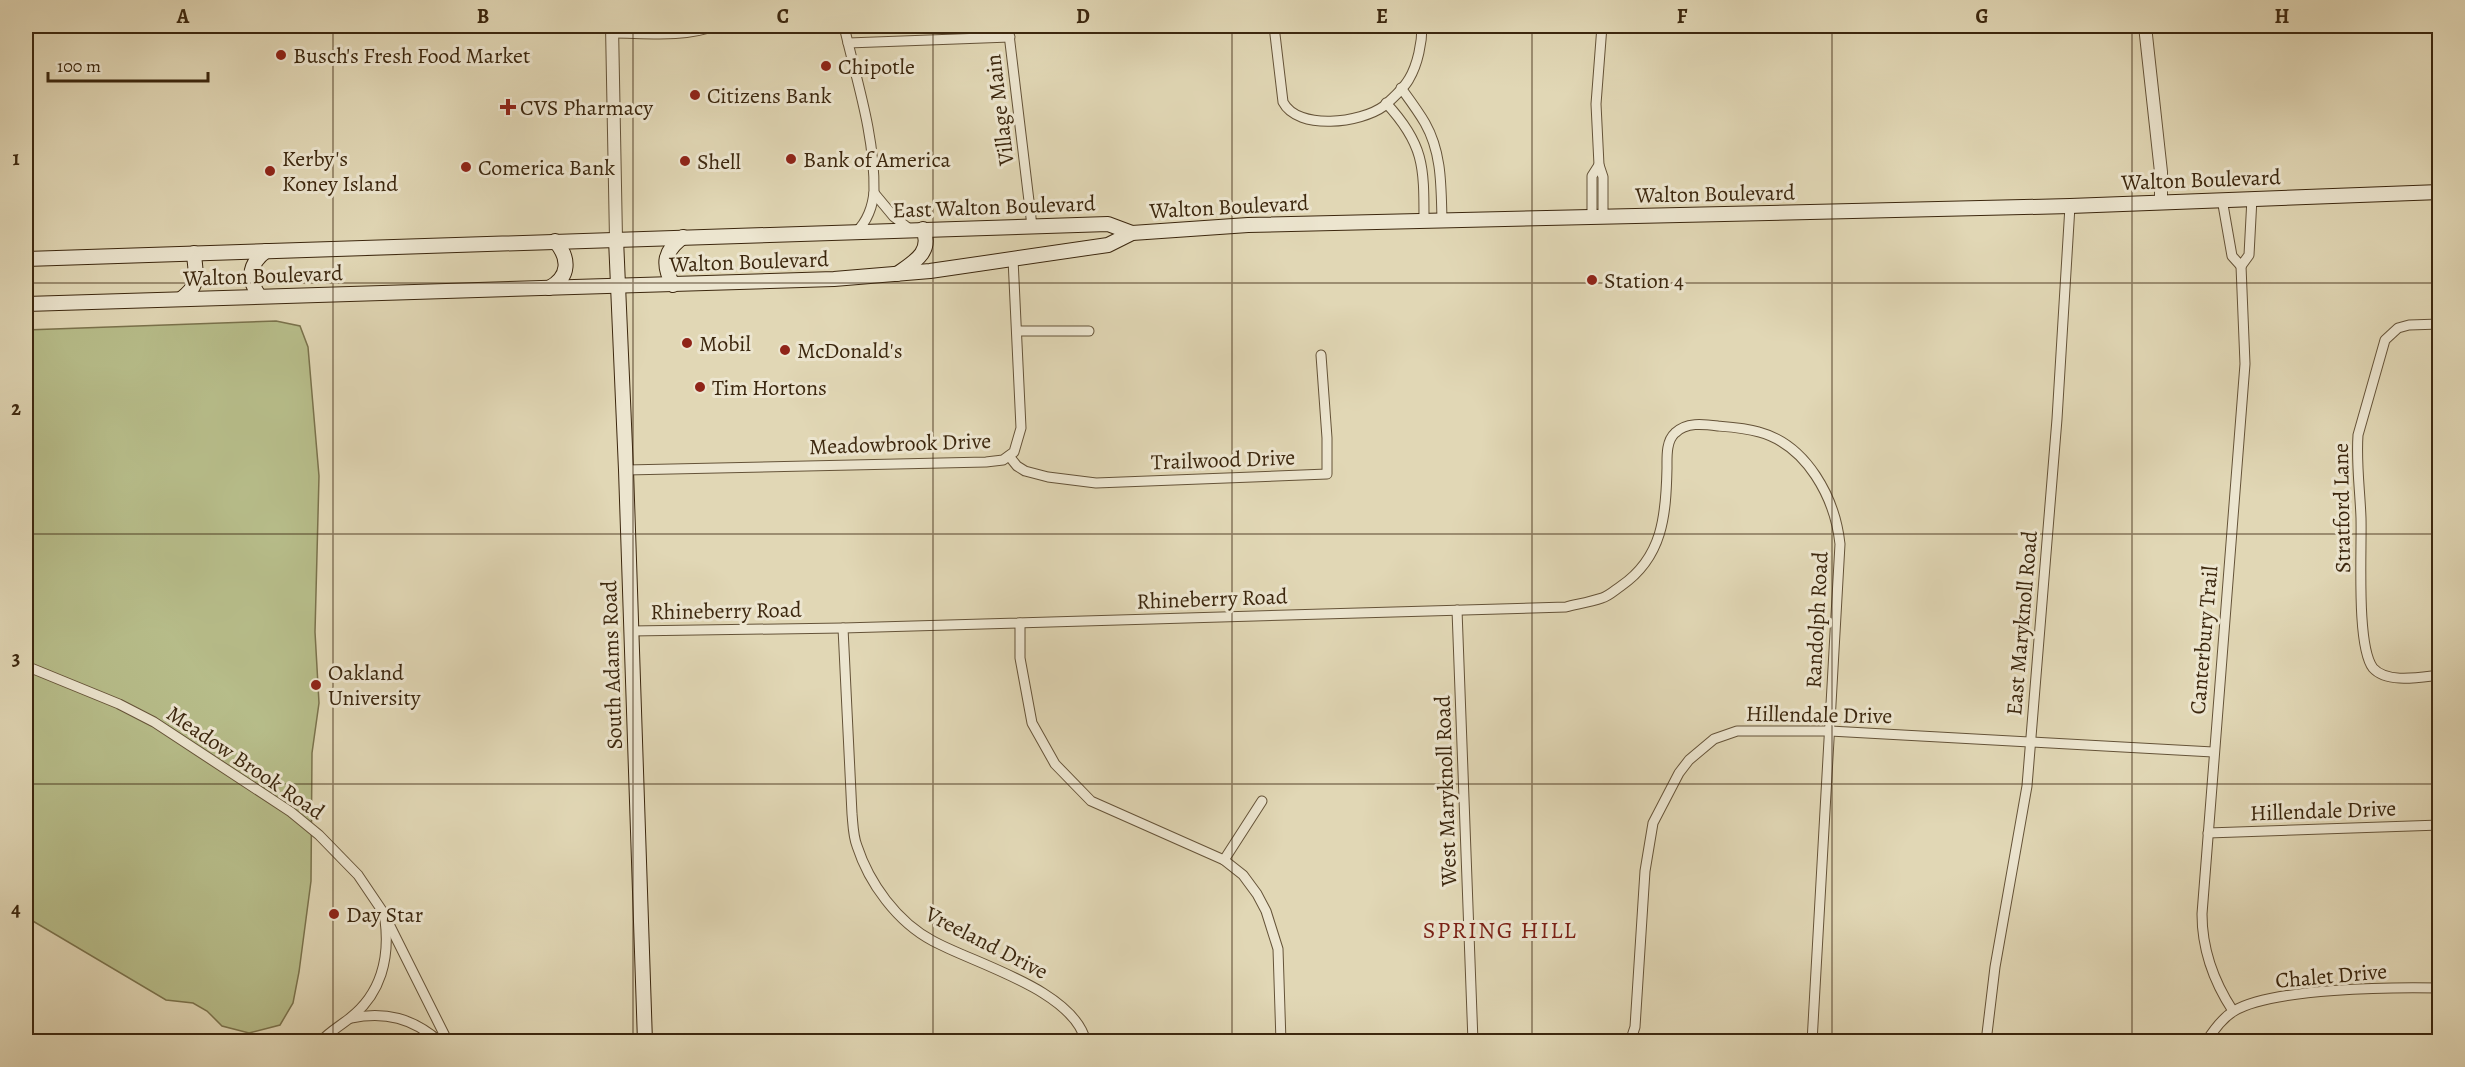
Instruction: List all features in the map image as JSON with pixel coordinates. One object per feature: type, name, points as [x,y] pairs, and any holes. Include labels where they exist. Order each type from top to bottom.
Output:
[{"type":"main road","name":"Walton Boulevard","points":[[26,304],[673,285],[895,275],[1108,245],[1132,232],[1248,225],[2070,206],[2439,193]]},
{"type":"main road","name":"East Walton Boulevard","points":[[856,232],[1108,224],[1132,232]]},
{"type":"main road","points":[[1048,254],[1056,238],[1052,225]]},
{"type":"main road","points":[[895,275],[916,261],[924,252],[927,243],[917,229]]},
{"type":"main road","name":"Walton Boulevard","points":[[26,259],[856,232]]},
{"type":"main road","points":[[673,285],[666,270],[666,258],[671,246],[683,237]]},
{"type":"main road","name":"South Adams Road","points":[[616,239],[645,1041]]},
{"type":"main road","points":[[549,288],[561,280],[566,268],[565,257],[555,242]]},
{"type":"main road","points":[[259,296],[252,285],[251,272],[256,261],[266,251]]},
{"type":"main road","points":[[181,299],[193,288],[198,274],[194,253]]},
{"type":"street","points":[[616,239],[612,29],[685,32],[714,26]]},
{"type":"street","points":[[844,26],[869,138],[874,193],[869,215],[856,232]]},
{"type":"street","name":"Village Main","points":[[1008,26],[1032,226]]},
{"type":"street","points":[[1274,26],[1280,90],[1287,110],[1308,120],[1342,120],[1382,107],[1409,80],[1420,44],[1422,26]]},
{"type":"street","points":[[1598,216],[1603,177],[1599,165],[1596,104],[1602,26]]},
{"type":"street","points":[[2145,26],[2161,172],[2161,201]]},
{"type":"street","points":[[848,43],[1010,37]]},
{"type":"street","points":[[1401,88],[1425,123],[1434,143],[1441,173],[1442,220]]},
{"type":"street","points":[[1386,103],[1405,123],[1415,141],[1422,162],[1424,220]]},
{"type":"street","points":[[874,193],[894,217],[917,229]]},
{"type":"street","name":"Canterbury Trail","points":[[2234,1011],[2217,983],[2202,933],[2213,752],[2245,364],[2241,266],[2249,255],[2252,198]]},
{"type":"street","name":"Canterbury Trail","points":[[2222,199],[2232,256],[2241,266]]},
{"type":"street","name":"East Maryknoll Road","points":[[1986,1041],[1995,967],[2027,786],[2056,430],[2070,206]]},
{"type":"street","name":"Meadowbrook Drive","points":[[626,470],[1003,460],[1014,453],[1021,428],[1013,259]]},
{"type":"street","name":"Stratford Lane","points":[[2439,324],[2409,325],[2398,328],[2385,340],[2358,435],[2357,448],[2362,588],[2368,658],[2374,669],[2384,676],[2417,678],[2439,675]]},
{"type":"street","points":[[1017,331],[1089,331]]},
{"type":"street","name":"Trailwood Drive","points":[[1009,456],[1017,466],[1025,471],[1048,477],[1096,483],[1327,474],[1321,355]]},
{"type":"street","name":"Randolph Road","points":[[1673,434],[1686,426],[1706,424],[1761,432],[1792,449],[1820,482],[1838,523],[1840,544],[1812,1041]]},
{"type":"street","name":"Rhineberry Road","points":[[631,631],[843,628],[1566,607],[1604,598],[1632,579],[1647,560],[1661,535],[1666,498],[1668,444],[1673,434]]},
{"type":"street","name":"West Maryknoll Road","points":[[1457,610],[1473,1041]]},
{"type":"street","points":[[1020,623],[1020,658],[1032,723],[1055,764],[1091,801],[1224,860],[1243,875],[1266,911],[1278,949],[1281,1041]]},
{"type":"street","name":"Vreeland Drive","points":[[843,628],[852,814],[856,844],[870,876],[883,897],[907,922],[931,940],[1050,996],[1073,1017],[1086,1041]]},
{"type":"street","name":"Meadow Brook Road","points":[[26,666],[143,716],[291,813],[320,835],[365,885],[383,912],[448,1041]]},
{"type":"street","name":"Hillendale Drive","points":[[1630,1041],[1635,1027],[1646,871],[1653,823],[1679,773],[1689,760],[1714,739],[1737,731],[1830,731],[2213,752]]},
{"type":"street","points":[[1224,860],[1262,801]]},
{"type":"street","name":"Hillendale Drive","points":[[2208,833],[2439,825]]},
{"type":"street","points":[[320,1041],[349,1018],[370,997],[382,974],[386,949],[383,912]]},
{"type":"street","name":"Chalet Drive","points":[[2206,1041],[2214,1029],[2234,1011],[2282,996],[2439,988]]},
{"type":"street","points":[[349,1018],[376,1014],[398,1017],[422,1028],[440,1041]]},
{"type":"green space","points":[[276,321],[300,326],[308,347],[319,476],[315,632],[319,703],[312,753],[311,881],[293,1003],[280,1025],[249,1033],[222,1026],[207,1011],[193,1003],[166,1000],[26,917],[26,657],[28,654],[26,640],[26,330]]},
{"type":"place","name":"Busch's Fresh Food Market","points":[[281,55]]},
{"type":"place","name":"Chipotle","points":[[826,66]]},
{"type":"place","name":"Citizens Bank","points":[[695,95]]},
{"type":"place","name":"CVS Pharmacy","points":[[508,107]]},
{"type":"place","name":"Bank of America","points":[[791,159]]},
{"type":"place","name":"Shell","points":[[685,161]]},
{"type":"place","name":"Comerica Bank","points":[[466,167]]},
{"type":"place","name":"Kerby's Koney Island","points":[[270,171]]},
{"type":"place","name":"Station 4","points":[[1592,280]]},
{"type":"place","name":"Mobil","points":[[687,343]]},
{"type":"place","name":"McDonald's","points":[[785,350]]},
{"type":"place","name":"Tim Hortons","points":[[700,387]]},
{"type":"place","name":"Oakland University","points":[[316,685]]},
{"type":"place","name":"Day Star","points":[[334,914]]},
{"type":"district","name":"SPRING HILL","points":[[1500,930]]}]
